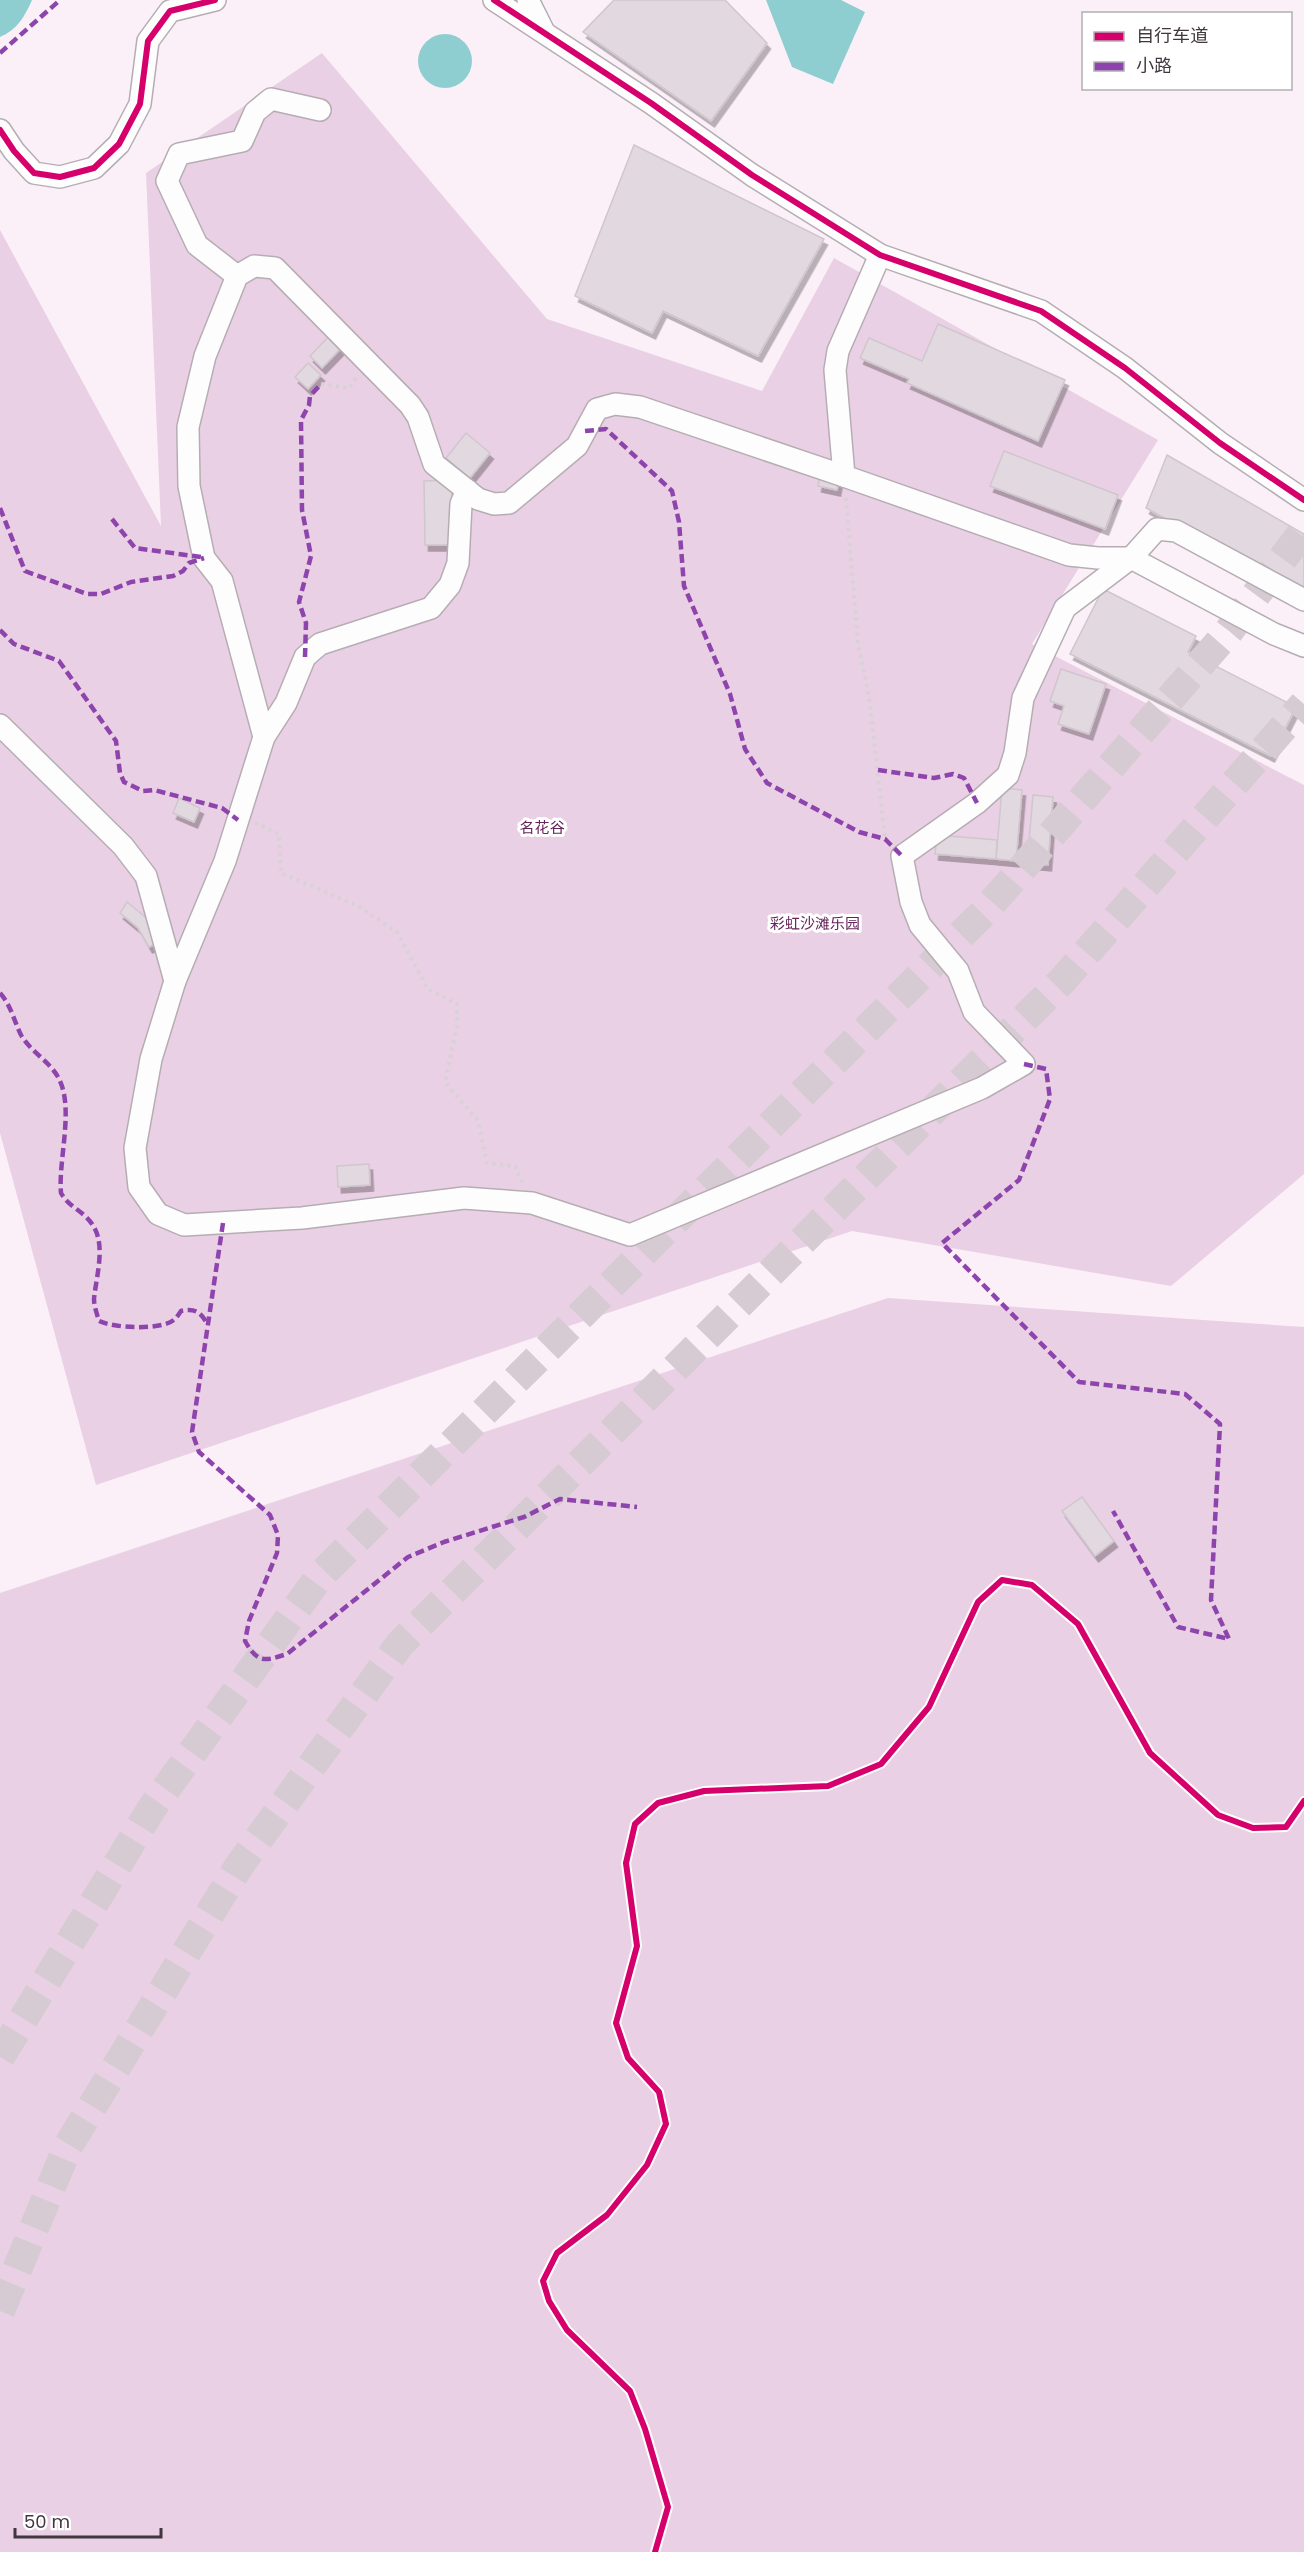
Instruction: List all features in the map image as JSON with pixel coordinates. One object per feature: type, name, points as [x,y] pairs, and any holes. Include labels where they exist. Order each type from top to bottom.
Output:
[{"type":"street","points":[[0,130],[14,151],[34,173],[60,177],[94,168],[119,144],[140,104],[148,41],[170,11],[215,0]]},
{"type":"street","points":[[494,0],[544,31],[752,175],[880,255],[1041,311],[1125,368],[1220,444],[1304,500]]},
{"type":"street","points":[[528,0],[544,31]]},
{"type":"street","points":[[237,276],[197,245],[167,181],[179,154],[242,141],[255,112],[272,99],[320,110]]},
{"type":"street","points":[[844,476],[835,370],[838,351],[880,255]]},
{"type":"street","points":[[264,737],[222,581],[204,558],[189,486],[188,427],[205,356],[237,276],[254,266],[275,268],[410,405],[418,417],[434,464],[478,499],[494,504],[509,503],[577,446],[597,409],[615,404],[640,407],[1069,555],[1131,558],[1274,634],[1304,646]]},
{"type":"street","points":[[467,490],[461,504],[458,563],[450,585],[431,608],[321,644],[305,657],[286,703],[264,737],[225,861],[175,981],[151,1059],[135,1148],[139,1187],[158,1214],[184,1225],[302,1218],[465,1198],[532,1203],[630,1235],[982,1088],[1024,1064],[974,1012],[958,972],[920,925],[911,902],[902,856],[977,803],[1008,775],[1015,753],[1023,698],[1065,608],[1131,558],[1156,529],[1176,531],[1304,600]]},
{"type":"street","points":[[0,725],[123,846],[146,876],[175,981]]},
{"type":"path","points":[[844,476],[858,644],[869,696],[885,839]]},
{"type":"path","points":[[238,820],[250,820],[279,834],[281,873],[358,906],[397,932],[428,989],[457,1004],[457,1026],[445,1082],[478,1121],[487,1163],[515,1166],[532,1203]]},
{"type":"green space","name":"名花谷","points":[[322,53],[547,319],[762,391],[834,258],[1158,440],[1032,644],[1304,785],[1304,1174],[1171,1286],[852,1231],[96,1485],[0,1133],[0,230],[161,526],[146,173]]},
{"type":"green space","points":[[888,1298],[1304,1327],[1304,2552],[0,2552],[0,1593]]},
{"type":"water","points":[[0,0],[32,0],[20,22],[0,37]]},
{"type":"water","points":[[766,0],[841,0],[865,12],[833,84],[792,67]]},
{"type":"water","points":[[440,34],[450,34],[460,38],[468,46],[472,61],[468,76],[460,84],[450,88],[440,88],[430,84],[422,76],[418,66],[418,56],[422,46],[430,38]]},
{"type":"building","points":[[614,0],[725,0],[767,43],[711,121],[583,32]]},
{"type":"building","points":[[634,145],[824,239],[758,356],[663,311],[652,333],[575,296]]},
{"type":"building","points":[[938,324],[1065,380],[1038,441],[907,383],[909,379],[860,358],[869,338],[922,361]]},
{"type":"building","points":[[334,331],[346,343],[322,368],[310,356]]},
{"type":"building","points":[[308,363],[321,375],[308,389],[295,377]]},
{"type":"building","points":[[466,433],[490,453],[470,478],[446,458]]},
{"type":"building","points":[[1004,451],[1118,495],[1105,529],[990,486]]},
{"type":"building","points":[[1167,455],[1304,534],[1304,594],[1146,508]]},
{"type":"building","points":[[820,476],[839,480],[837,490],[818,486]]},
{"type":"building","points":[[452,480],[452,545],[425,545],[424,481]]},
{"type":"building","points":[[1103,589],[1196,636],[1188,652],[1296,707],[1271,756],[1070,654]]},
{"type":"building","points":[[1061,669],[1106,684],[1089,734],[1058,724],[1064,706],[1050,701]]},
{"type":"building","points":[[1002,788],[1022,790],[1016,861],[996,859]]},
{"type":"building","points":[[1033,795],[1053,797],[1048,865],[1027,863]]},
{"type":"building","points":[[179,798],[200,808],[194,822],[173,813]]},
{"type":"building","points":[[937,835],[997,840],[996,859],[935,854]]},
{"type":"building","points":[[127,902],[149,920],[161,942],[149,947],[138,928],[120,913]]},
{"type":"building","points":[[369,1164],[370,1185],[338,1187],[337,1166]]},
{"type":"building","points":[[1082,1497],[1114,1541],[1095,1556],[1062,1511]]},
{"type":"tunnel","points":[[0,2057],[152,1808],[320,1576],[984,912],[1229,631],[1304,530]]},
{"type":"tunnel","points":[[0,2311],[68,2146],[239,1866],[400,1644],[1061,982],[1304,704]]},
{"type":"marked path","points":[[0,53],[60,0]]},
{"type":"marked path","points":[[305,657],[306,623],[299,602],[311,556],[302,510],[301,420],[309,405],[310,396],[321,384]]},
{"type":"marked path","points":[[585,431],[606,429],[672,491],[679,522],[684,586],[730,694],[745,749],[767,783],[859,832],[885,839],[902,856]]},
{"type":"marked path","points":[[0,508],[25,571],[87,594],[101,594],[131,582],[173,576],[183,571],[189,563],[204,558]]},
{"type":"marked path","points":[[112,519],[135,548],[201,557]]},
{"type":"marked path","points":[[0,630],[14,644],[59,661],[116,741],[120,773],[124,782],[143,791],[154,790],[222,808],[238,820]]},
{"type":"marked path","points":[[878,770],[934,778],[953,774],[964,778],[977,803]]},
{"type":"marked path","points":[[0,993],[10,1008],[21,1035],[54,1071],[63,1089],[66,1118],[61,1193],[91,1223],[98,1237],[100,1254],[94,1299],[99,1321],[126,1327],[149,1327],[169,1323],[181,1311],[190,1310],[200,1314],[208,1325]]},
{"type":"marked path","points":[[1024,1064],[1046,1069],[1050,1099],[1019,1180],[942,1243],[1079,1382],[1185,1394],[1220,1424],[1211,1600],[1229,1639],[1178,1627],[1113,1511]]},
{"type":"marked path","points":[[223,1223],[192,1432],[199,1452],[270,1515],[278,1535],[277,1553],[249,1621],[245,1641],[258,1657],[267,1659],[287,1654],[408,1557],[444,1542],[524,1517],[560,1499],[637,1507]]},
{"type":"cycle path","points":[[0,130],[14,151],[34,173],[60,177],[94,168],[119,144],[140,104],[148,41],[170,11],[215,0]]},
{"type":"cycle path","points":[[494,0],[651,103],[752,175],[880,255],[1041,311],[1125,368],[1220,443],[1304,500]]},
{"type":"cycle path","points":[[655,2552],[668,2507],[645,2429],[630,2391],[567,2330],[549,2301],[543,2281],[557,2253],[607,2215],[647,2165],[666,2124],[659,2092],[628,2058],[616,2023],[637,1946],[626,1863],[635,1824],[658,1803],[704,1791],[828,1786],[881,1764],[929,1707],[978,1602],[1002,1580],[1032,1585],[1078,1624],[1150,1753],[1218,1815],[1253,1828],[1286,1827],[1304,1801]]},
{"type":"park label","name":"彩虹沙滩乐园","points":[[815,923]]}]
